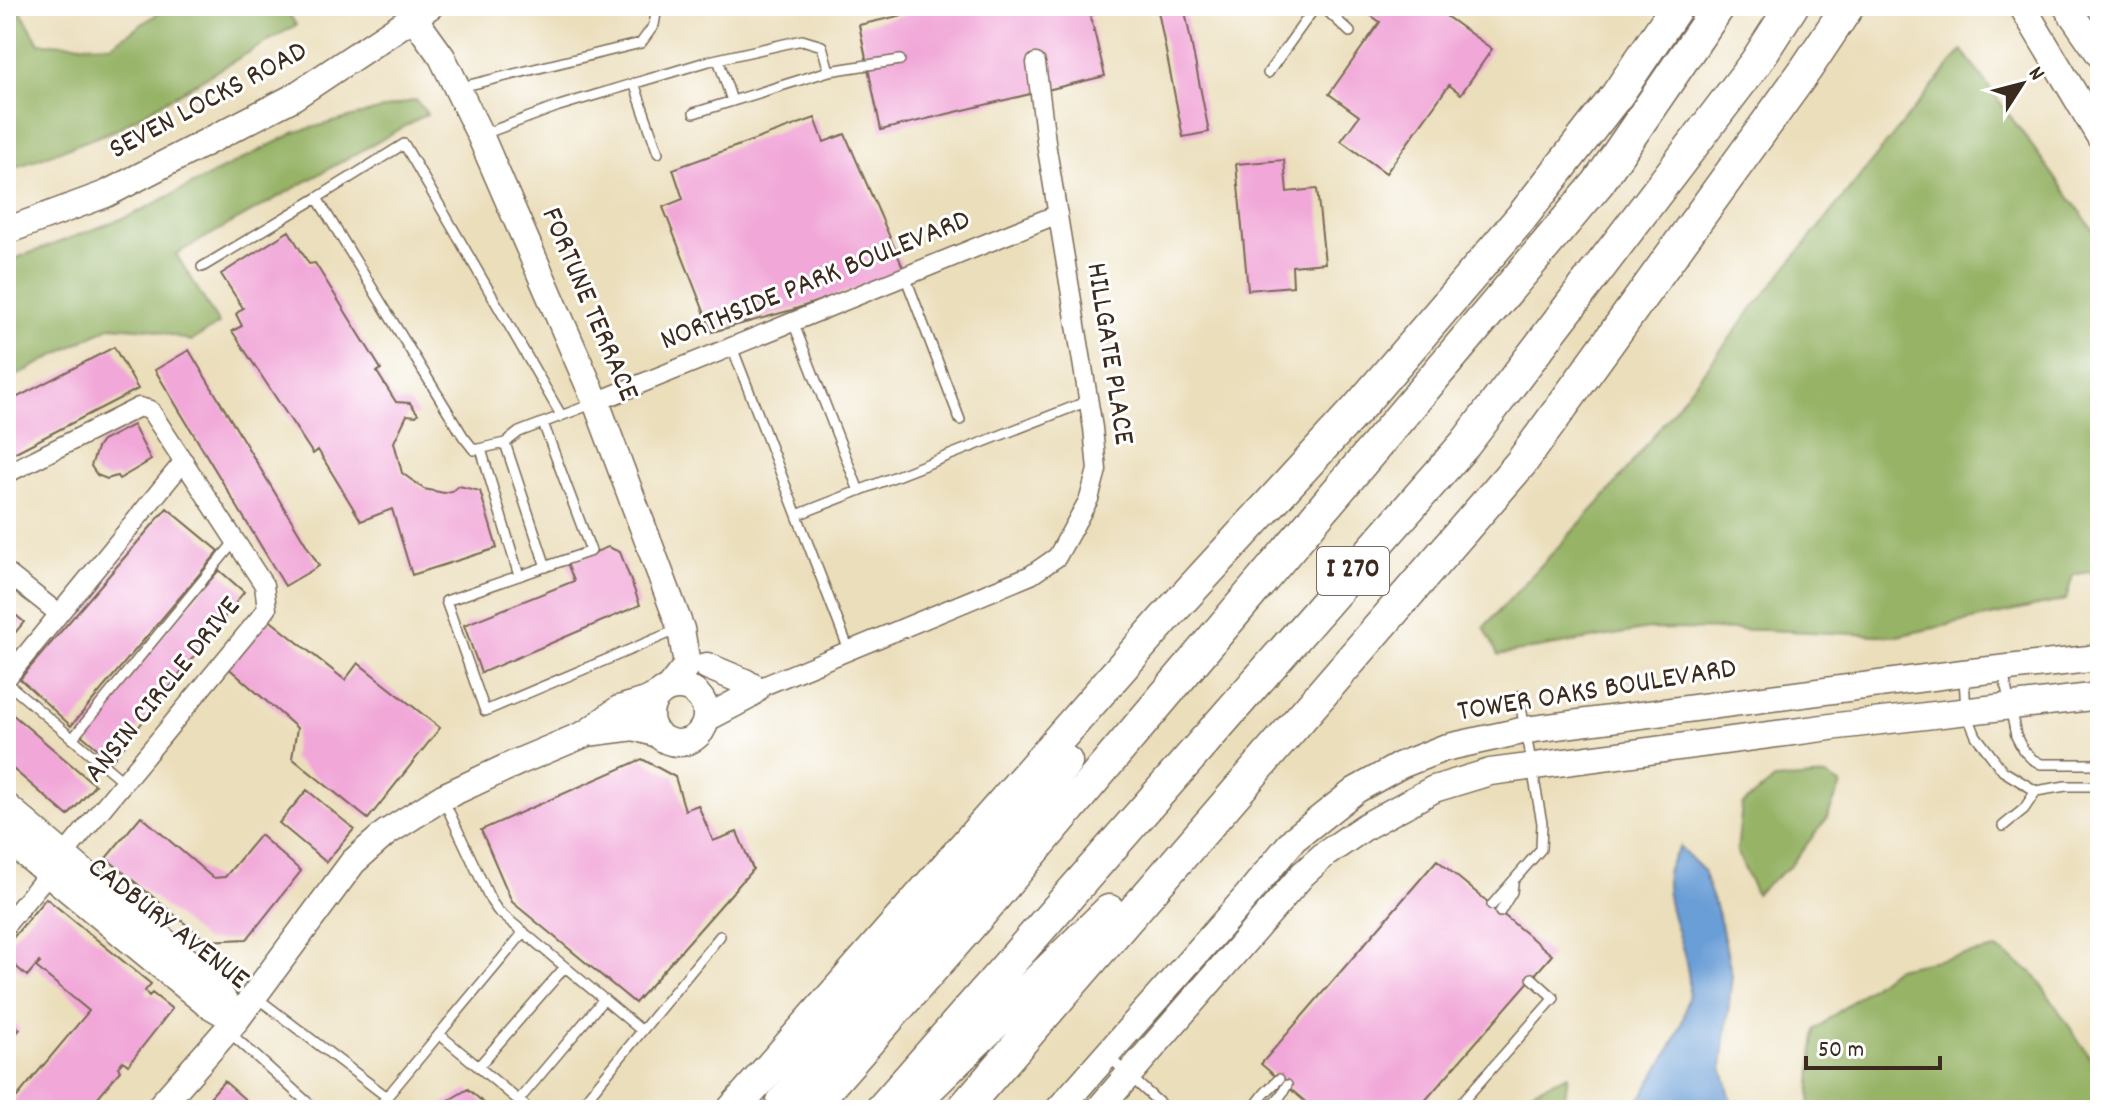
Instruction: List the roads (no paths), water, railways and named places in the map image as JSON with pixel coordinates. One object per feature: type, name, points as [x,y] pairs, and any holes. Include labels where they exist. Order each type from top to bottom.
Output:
[{"type":"highway","points":[[733,1110],[1165,618],[1359,407],[1521,218],[1617,95],[1677,6]]},
{"type":"highway","name":"I 270","points":[[808,1110],[981,913],[1598,183],[1719,6]]},
{"type":"highway","name":"I 270","points":[[881,1110],[1465,444],[1756,62],[1792,6]]},
{"type":"highway","name":"I 270","points":[[962,1110],[1521,463],[1806,69],[1848,6]]},
{"type":"highway","points":[[781,1110],[783,1102],[974,879],[1091,729],[1165,618]]},
{"type":"highway","points":[[905,1110],[1268,756]]},
{"type":"street","points":[[2022,6],[2100,137]]},
{"type":"street","points":[[2066,6],[2100,55]]},
{"type":"street","name":"FORTUNE TERRACE","points":[[422,12],[480,135],[596,402],[681,629],[687,665],[664,691]]},
{"type":"street","name":"SEVEN LOCKS ROAD","points":[[6,231],[106,194],[292,98],[422,12]]},
{"type":"street","name":"HILLGATE PLACE","points":[[756,689],[1031,575],[1057,557],[1089,499],[1097,470],[1036,63]]},
{"type":"street","name":"NORTHSIDE PARK BOULEVARD","points":[[596,402],[1058,214]]},
{"type":"street","name":"ANSIN CIRCLE DRIVE","points":[[6,474],[139,407],[150,410],[264,585],[267,609],[6,925]]},
{"type":"street","points":[[6,680],[184,461]]},
{"type":"street","points":[[6,572],[59,614]]},
{"type":"street","name":"FORTUNE TERRACE","points":[[681,629],[707,666]]},
{"type":"street","name":"TOWER OAKS BOULEVARD","points":[[1058,1110],[1294,839],[1356,790],[1401,765],[1444,748],[1526,730],[2100,656]]},
{"type":"street","points":[[704,709],[747,697],[756,689],[707,666]]},
{"type":"street","points":[[587,733],[634,727],[673,742],[690,740],[703,728],[709,681],[707,666]]},
{"type":"street","points":[[157,1110],[231,1025],[353,862],[386,833],[443,797],[587,733],[619,709],[646,701],[664,691],[687,688],[695,693],[704,709]]},
{"type":"street","points":[[658,734],[653,727],[650,710],[653,701],[664,691]]},
{"type":"street","name":"TOWER OAKS BOULEVARD","points":[[1098,1110],[1303,874],[1366,826],[1434,789],[1490,772],[1532,766],[2100,696]]},
{"type":"street","name":"CADBURY AVENUE","points":[[6,806],[57,865],[231,1025]]},
{"type":"street","name":"CADBURY AVENUE","points":[[6,838],[57,865]]},
{"type":"lane","points":[[1268,73],[1319,6],[1350,32]]},
{"type":"lane","points":[[458,87],[641,43],[654,25],[657,8]]},
{"type":"lane","points":[[480,135],[634,83],[718,59],[802,40],[822,46],[829,71]]},
{"type":"lane","points":[[718,59],[732,101]]},
{"type":"lane","points":[[694,113],[829,71],[900,60]]},
{"type":"lane","points":[[634,83],[658,153]]},
{"type":"lane","points":[[202,267],[404,144],[561,415]]},
{"type":"lane","points":[[317,198],[474,450],[505,443],[519,432],[596,402]]},
{"type":"lane","points":[[905,276],[960,420]]},
{"type":"lane","points":[[793,322],[859,491]]},
{"type":"lane","points":[[732,347],[849,650]]},
{"type":"lane","points":[[797,515],[1088,401]]},
{"type":"lane","points":[[543,423],[591,551],[446,601],[485,711],[681,629]]},
{"type":"lane","points":[[505,443],[546,567]]},
{"type":"lane","points":[[481,449],[519,576]]},
{"type":"lane","points":[[72,739],[235,541]]},
{"type":"lane","points":[[2002,669],[2016,736],[2032,759],[2041,764],[2100,764]]},
{"type":"lane","points":[[1963,673],[1966,712],[1976,736],[2003,771],[2036,791],[2066,786],[2100,786]]},
{"type":"lane","points":[[6,680],[125,783]]},
{"type":"lane","points":[[1496,909],[1512,892],[1514,881],[1541,849],[1542,823],[1519,696]]},
{"type":"lane","points":[[2003,826],[2024,809],[2036,791]]},
{"type":"lane","points":[[443,797],[498,911],[642,1031]]},
{"type":"lane","points":[[376,1110],[524,932]]},
{"type":"lane","points":[[577,1110],[720,936]]},
{"type":"lane","points":[[478,1067],[565,967]]},
{"type":"lane","points":[[1455,1110],[1554,998],[1532,978]]},
{"type":"lane","points":[[254,995],[387,1097]]},
{"type":"lane","points":[[518,1101],[604,999]]},
{"type":"lane","points":[[231,1025],[316,1110]]},
{"type":"lane","points":[[439,1034],[530,1110]]},
{"type":"lane","points":[[1107,1055],[1167,1110]]},
{"type":"lane","points":[[1252,1110],[1265,1093],[1283,1082],[1281,1097],[1266,1109],[1259,1110]]},
{"type":"water","points":[[1680,847],[1703,870],[1721,924],[1732,976],[1722,1067],[1734,1110],[1633,1110],[1678,1033],[1688,999],[1687,968],[1667,888],[1668,867]]}]
